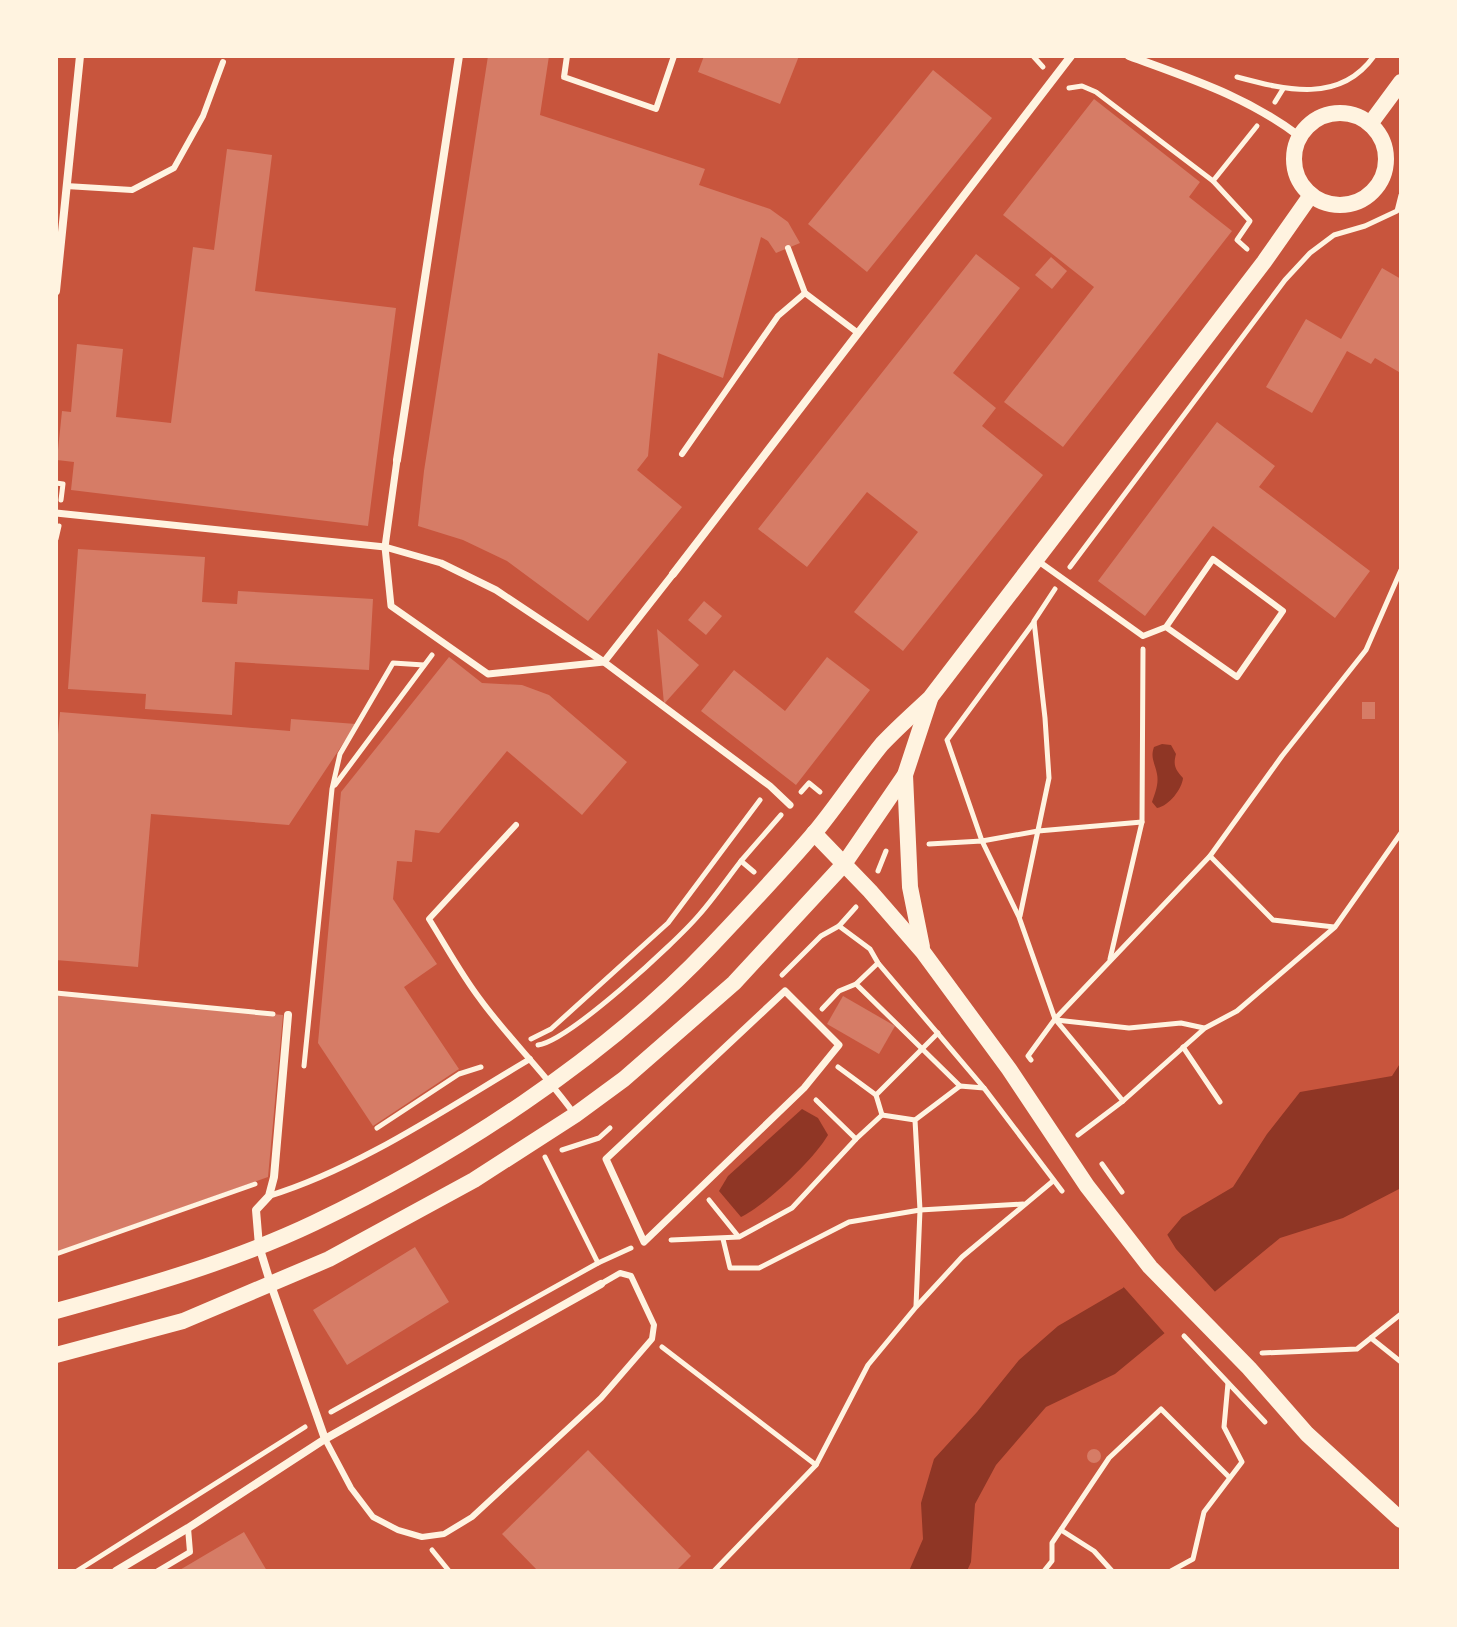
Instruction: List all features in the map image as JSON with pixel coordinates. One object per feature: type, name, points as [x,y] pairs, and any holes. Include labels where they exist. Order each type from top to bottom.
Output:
[{"type":"main road","points":[[1370,124],[1401,82]]},
{"type":"main road","points":[[1324,115],[1356,115],[1370,124],[1381,138],[1386,155],[1384,173],[1376,189],[1362,200],[1345,205],[1327,204],[1311,195],[1300,183],[1294,168],[1294,151],[1299,136],[1324,115]]},
{"type":"main road","points":[[56,1311],[163,1281],[314,1223],[450,1148],[552,1082],[598,1050],[656,999],[708,949],[814,833],[883,744],[930,698],[1264,262],[1311,195]]},
{"type":"main road","points":[[56,1355],[183,1321],[329,1259],[474,1180],[575,1115],[624,1079],[734,983],[844,864],[905,775],[930,698]]},
{"type":"main road","points":[[905,775],[910,887],[923,952]]},
{"type":"main road","points":[[814,833],[923,952],[1009,1069],[1087,1186],[1150,1267],[1249,1368],[1307,1434],[1401,1520]]},
{"type":"street","points":[[56,291],[80,56]]},
{"type":"street","points":[[459,56],[385,547],[391,606],[488,674],[604,662],[1071,56]]},
{"type":"street","points":[[1129,56],[1219,89],[1268,113],[1299,136]]},
{"type":"street","points":[[56,513],[385,547],[441,563],[496,590],[604,662],[770,786],[790,805]]},
{"type":"street","points":[[785,991],[839,1045],[829,1060],[804,1088],[644,1242],[606,1159],[785,991]]},
{"type":"street","points":[[288,1015],[274,1177],[269,1196],[256,1210],[259,1246],[325,1439]]},
{"type":"street","points":[[116,1571],[325,1439],[601,1284]]},
{"type":"lane","points":[[567,56],[564,77],[656,109],[674,56]]},
{"type":"lane","points":[[66,186],[132,190],[174,168],[203,116],[223,62]]},
{"type":"lane","points":[[788,248],[805,293],[858,333]]},
{"type":"lane","points":[[682,454],[778,316],[805,293]]},
{"type":"lane","points":[[1035,559],[1143,636],[1166,627],[1213,559],[1283,611],[1237,677],[1166,627]]},
{"type":"lane","points":[[516,825],[429,919],[478,998],[552,1082],[575,1115]]},
{"type":"lane","points":[[269,1196],[298,1187],[396,1138],[530,1059]]},
{"type":"lane","points":[[325,1439],[351,1488],[373,1517],[398,1530],[422,1537],[444,1534],[472,1517],[601,1398],[652,1339],[654,1325],[631,1276],[620,1273],[601,1284]]},
{"type":"lane","points":[[158,1571],[190,1552],[188,1528]]},
{"type":"path","points":[[1033,56],[1054,79],[1067,88],[1082,86],[1096,92],[1213,181],[1250,221],[1237,240],[1285,280]]},
{"type":"path","points":[[1222,73],[1283,89],[1328,88],[1362,73],[1374,56]]},
{"type":"path","points":[[1213,181],[1268,113],[1283,89]]},
{"type":"path","points":[[1123,1101],[1055,1019],[1019,917],[982,841],[947,740],[1034,621],[1062,577],[1285,280],[1310,253],[1334,235],[1399,212],[1401,195]]},
{"type":"path","points":[[1028,1056],[1055,1019],[1210,856],[1282,756],[1366,650],[1401,570]]},
{"type":"path","points":[[1019,917],[1049,778],[1034,621]]},
{"type":"path","points":[[1110,960],[1142,822],[1143,636]]},
{"type":"path","points":[[332,789],[441,642]]},
{"type":"path","points":[[56,993],[310,1018],[332,789],[340,754],[393,663],[424,665]]},
{"type":"path","points":[[518,1047],[551,1029],[668,923],[770,786]]},
{"type":"path","points":[[821,936],[839,926],[870,891],[888,846],[982,841],[1038,831],[1142,822]]},
{"type":"path","points":[[1078,1135],[1123,1101],[1205,1028],[1237,1011],[1335,927],[1401,833]]},
{"type":"path","points":[[1210,856],[1273,920],[1335,927]]},
{"type":"path","points":[[518,1047],[547,1044],[590,1016],[698,917],[741,861]]},
{"type":"path","points":[[839,926],[870,949],[878,963],[984,1088],[1053,1181]]},
{"type":"path","points":[[812,1019],[839,991],[856,984],[878,963]]},
{"type":"path","points":[[856,984],[960,1086],[984,1088]]},
{"type":"path","points":[[1055,1019],[1129,1028],[1181,1023],[1205,1028]]},
{"type":"path","points":[[876,1095],[938,1033]]},
{"type":"path","points":[[1183,1047],[1220,1102]]},
{"type":"path","points":[[829,1060],[876,1095],[882,1115]]},
{"type":"path","points":[[373,1130],[459,1074],[485,1066]]},
{"type":"path","points":[[882,1115],[905,1121],[915,1120],[960,1086]]},
{"type":"path","points":[[804,1088],[856,1139]]},
{"type":"path","points":[[544,1156],[598,1263],[644,1242],[739,1237],[792,1208],[882,1115]]},
{"type":"path","points":[[915,1120],[920,1210],[916,1307]]},
{"type":"path","points":[[714,1571],[816,1465],[868,1365],[916,1307],[962,1257],[1074,1167]]},
{"type":"path","points":[[1110,1176],[1127,1198]]},
{"type":"path","points":[[56,1254],[274,1177]]},
{"type":"path","points":[[699,1189],[739,1237]]},
{"type":"path","points":[[723,1239],[730,1268],[759,1268],[849,1222],[920,1210],[1025,1204]]},
{"type":"path","points":[[1253,1341],[1264,1352],[1357,1349],[1401,1314]]},
{"type":"path","points":[[1371,1338],[1401,1362]]},
{"type":"path","points":[[652,1339],[816,1465]]},
{"type":"path","points":[[1171,1571],[1193,1559],[1204,1512],[1242,1462],[1224,1427],[1227,1384]]},
{"type":"path","points":[[1044,1571],[1052,1561],[1052,1543],[1109,1458],[1161,1409],[1229,1477]]},
{"type":"path","points":[[1061,1530],[1094,1551],[1112,1571]]},
{"type":"shaded area","points":[[1171,745],[1176,754],[1175,767],[1183,778],[1174,796],[1157,808],[1152,802],[1157,774],[1152,754],[1154,747]]},
{"type":"shaded area","points":[[1401,1062],[1401,1188],[1343,1218],[1280,1238],[1115,1374],[1046,1407],[996,1465],[975,1504],[971,1562],[967,1571],[909,1571],[923,1539],[921,1503],[934,1459],[1019,1360],[1058,1326],[1123,1288],[1182,1217],[1233,1187],[1267,1134],[1300,1092],[1392,1076]]},
{"type":"shaded area","points":[[802,1109],[818,1118],[828,1135],[789,1180],[741,1217],[719,1191],[728,1176]]},
{"type":"pier","points":[[1165,1231],[1176,1249],[1217,1294],[1167,1336],[1121,1284]]},
{"type":"building","points":[[488,56],[549,56],[540,115],[705,169],[699,185],[770,209],[788,222],[800,243],[776,253],[761,237],[723,378],[658,353],[648,456],[637,470],[682,507],[588,621],[507,561],[463,540],[418,526]]},
{"type":"building","points":[[704,56],[799,56],[780,104],[698,72]]},
{"type":"building","points":[[933,70],[992,118],[867,272],[808,224]]},
{"type":"building","points":[[1094,99],[1200,182],[1189,197],[1232,231],[1063,447],[1004,402],[1094,287],[1003,215]]},
{"type":"building","points":[[227,149],[272,155],[255,291],[396,308],[368,526],[71,490],[74,462],[57,460],[62,411],[71,412],[77,344],[123,349],[116,417],[171,423],[193,247],[214,250]]},
{"type":"building","points":[[976,254],[1020,288],[953,373],[996,408],[982,426],[1043,475],[903,651],[854,612],[918,532],[867,492],[807,567],[758,529]]},
{"type":"building","points":[[1051,257],[1067,271],[1052,289],[1035,275]]},
{"type":"building","points":[[1382,268],[1401,279],[1399,372],[1375,358],[1371,364],[1347,351],[1312,413],[1266,387],[1306,319],[1341,339]]},
{"type":"building","points":[[1217,422],[1275,466],[1259,487],[1370,571],[1335,618],[1213,526],[1145,616],[1098,581]]},
{"type":"building","points":[[78,549],[205,557],[202,602],[237,604],[238,591],[373,599],[369,670],[235,662],[232,715],[145,709],[146,694],[68,689]]},
{"type":"building","points":[[704,601],[722,616],[706,635],[688,620]]},
{"type":"building","points":[[657,629],[699,665],[664,704]]},
{"type":"building","points":[[449,657],[482,683],[522,685],[549,695],[627,762],[582,815],[507,751],[439,833],[415,830],[412,862],[397,861],[393,899],[437,964],[404,987],[459,1069],[373,1126],[318,1043],[341,792]]},
{"type":"building","points":[[827,657],[870,690],[796,785],[701,711],[734,670],[785,711]]},
{"type":"building","points":[[1362,702],[1375,702],[1375,719],[1362,719]]},
{"type":"building","points":[[60,712],[290,731],[291,719],[356,724],[289,825],[151,814],[138,967],[56,960],[56,756]]},
{"type":"building","points":[[56,993],[283,1015],[268,1177],[56,1252]]},
{"type":"building","points":[[843,996],[895,1026],[879,1054],[827,1024]]},
{"type":"building","points":[[415,1247],[449,1302],[347,1365],[313,1310]]},
{"type":"building","points":[[1094,1449],[1101,1456],[1094,1463],[1087,1456]]},
{"type":"building","points":[[588,1450],[691,1556],[676,1571],[538,1571],[502,1534]]},
{"type":"building","points":[[244,1532],[267,1571],[178,1571]]}]
